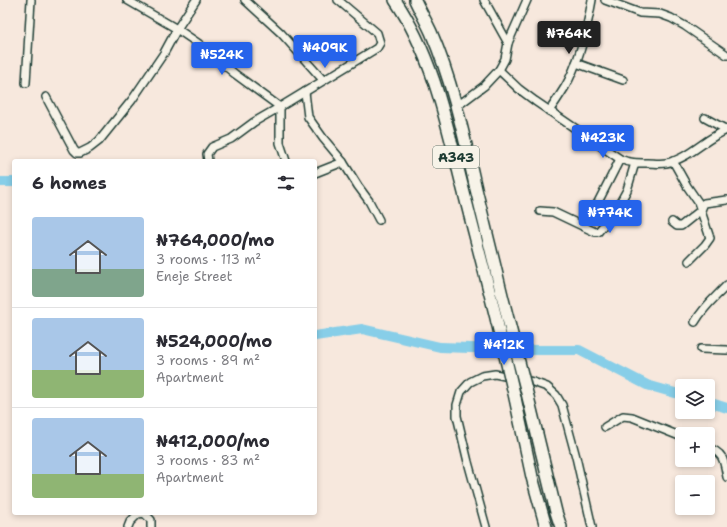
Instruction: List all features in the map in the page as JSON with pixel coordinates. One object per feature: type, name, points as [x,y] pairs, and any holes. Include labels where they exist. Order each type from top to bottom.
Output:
[{"type":"highway","name":"A343","points":[[395,0],[416,37],[438,93],[497,322],[532,477],[546,527]]},
{"type":"highway","name":"A343","points":[[414,0],[438,49],[452,90],[493,261],[561,527]]},
{"type":"street","points":[[26,83],[31,0]]},
{"type":"street","points":[[127,0],[177,29],[199,44],[235,74],[280,107]]},
{"type":"street","points":[[46,97],[74,150],[80,153],[90,148],[100,141],[132,100],[164,53],[177,29],[196,0]]},
{"type":"street","points":[[245,0],[281,32],[323,80]]},
{"type":"street","points":[[208,159],[207,154],[212,148],[231,139],[254,122],[323,80],[370,54],[377,48],[380,43],[377,33],[338,0]]},
{"type":"street","points":[[484,0],[508,43]]},
{"type":"street","points":[[456,106],[484,86],[499,70],[505,59],[508,43],[527,0]]},
{"type":"street","points":[[550,110],[566,86],[576,62],[588,23],[592,0]]},
{"type":"street","points":[[605,0],[640,13],[660,14],[671,18],[727,55]]},
{"type":"street","points":[[576,62],[623,80]]},
{"type":"street","points":[[499,70],[519,89],[536,102],[550,110],[620,159],[628,162],[665,163],[673,161],[727,130]]},
{"type":"street","points":[[305,92],[308,117],[343,162],[369,201],[379,220]]},
{"type":"street","points":[[280,107],[280,142],[285,159]]},
{"type":"street","points":[[705,118],[727,130]]},
{"type":"street","points":[[583,226],[594,210],[620,159]]},
{"type":"street","points":[[673,161],[701,208],[710,238],[689,261]]},
{"type":"street","points":[[317,171],[343,162]]},
{"type":"street","points":[[540,211],[553,212],[595,232],[598,232],[616,210],[627,190],[635,163]]},
{"type":"street","points":[[672,222],[677,226],[681,226],[701,208],[704,203],[727,200]]},
{"type":"street","points":[[695,322],[711,300],[727,285]]},
{"type":"street","points":[[701,349],[727,350]]},
{"type":"street","points":[[486,527],[466,454],[457,416],[457,405],[461,392],[470,382],[482,376],[495,374],[534,382],[547,387],[556,396],[562,406],[576,457],[592,527]]},
{"type":"street","points":[[605,427],[623,416],[632,417],[675,434]]},
{"type":"street","points":[[715,450],[724,462],[727,477]]},
{"type":"street","points":[[128,527],[130,522],[137,515]]},
{"type":"street","points":[[146,515],[151,520],[151,527]]},
{"type":"waterway","points":[[0,182],[12,182]]},
{"type":"waterway","points":[[317,336],[362,329],[440,347],[579,350],[647,385],[675,393]]},
{"type":"waterway","points":[[715,404],[727,408]]}]
